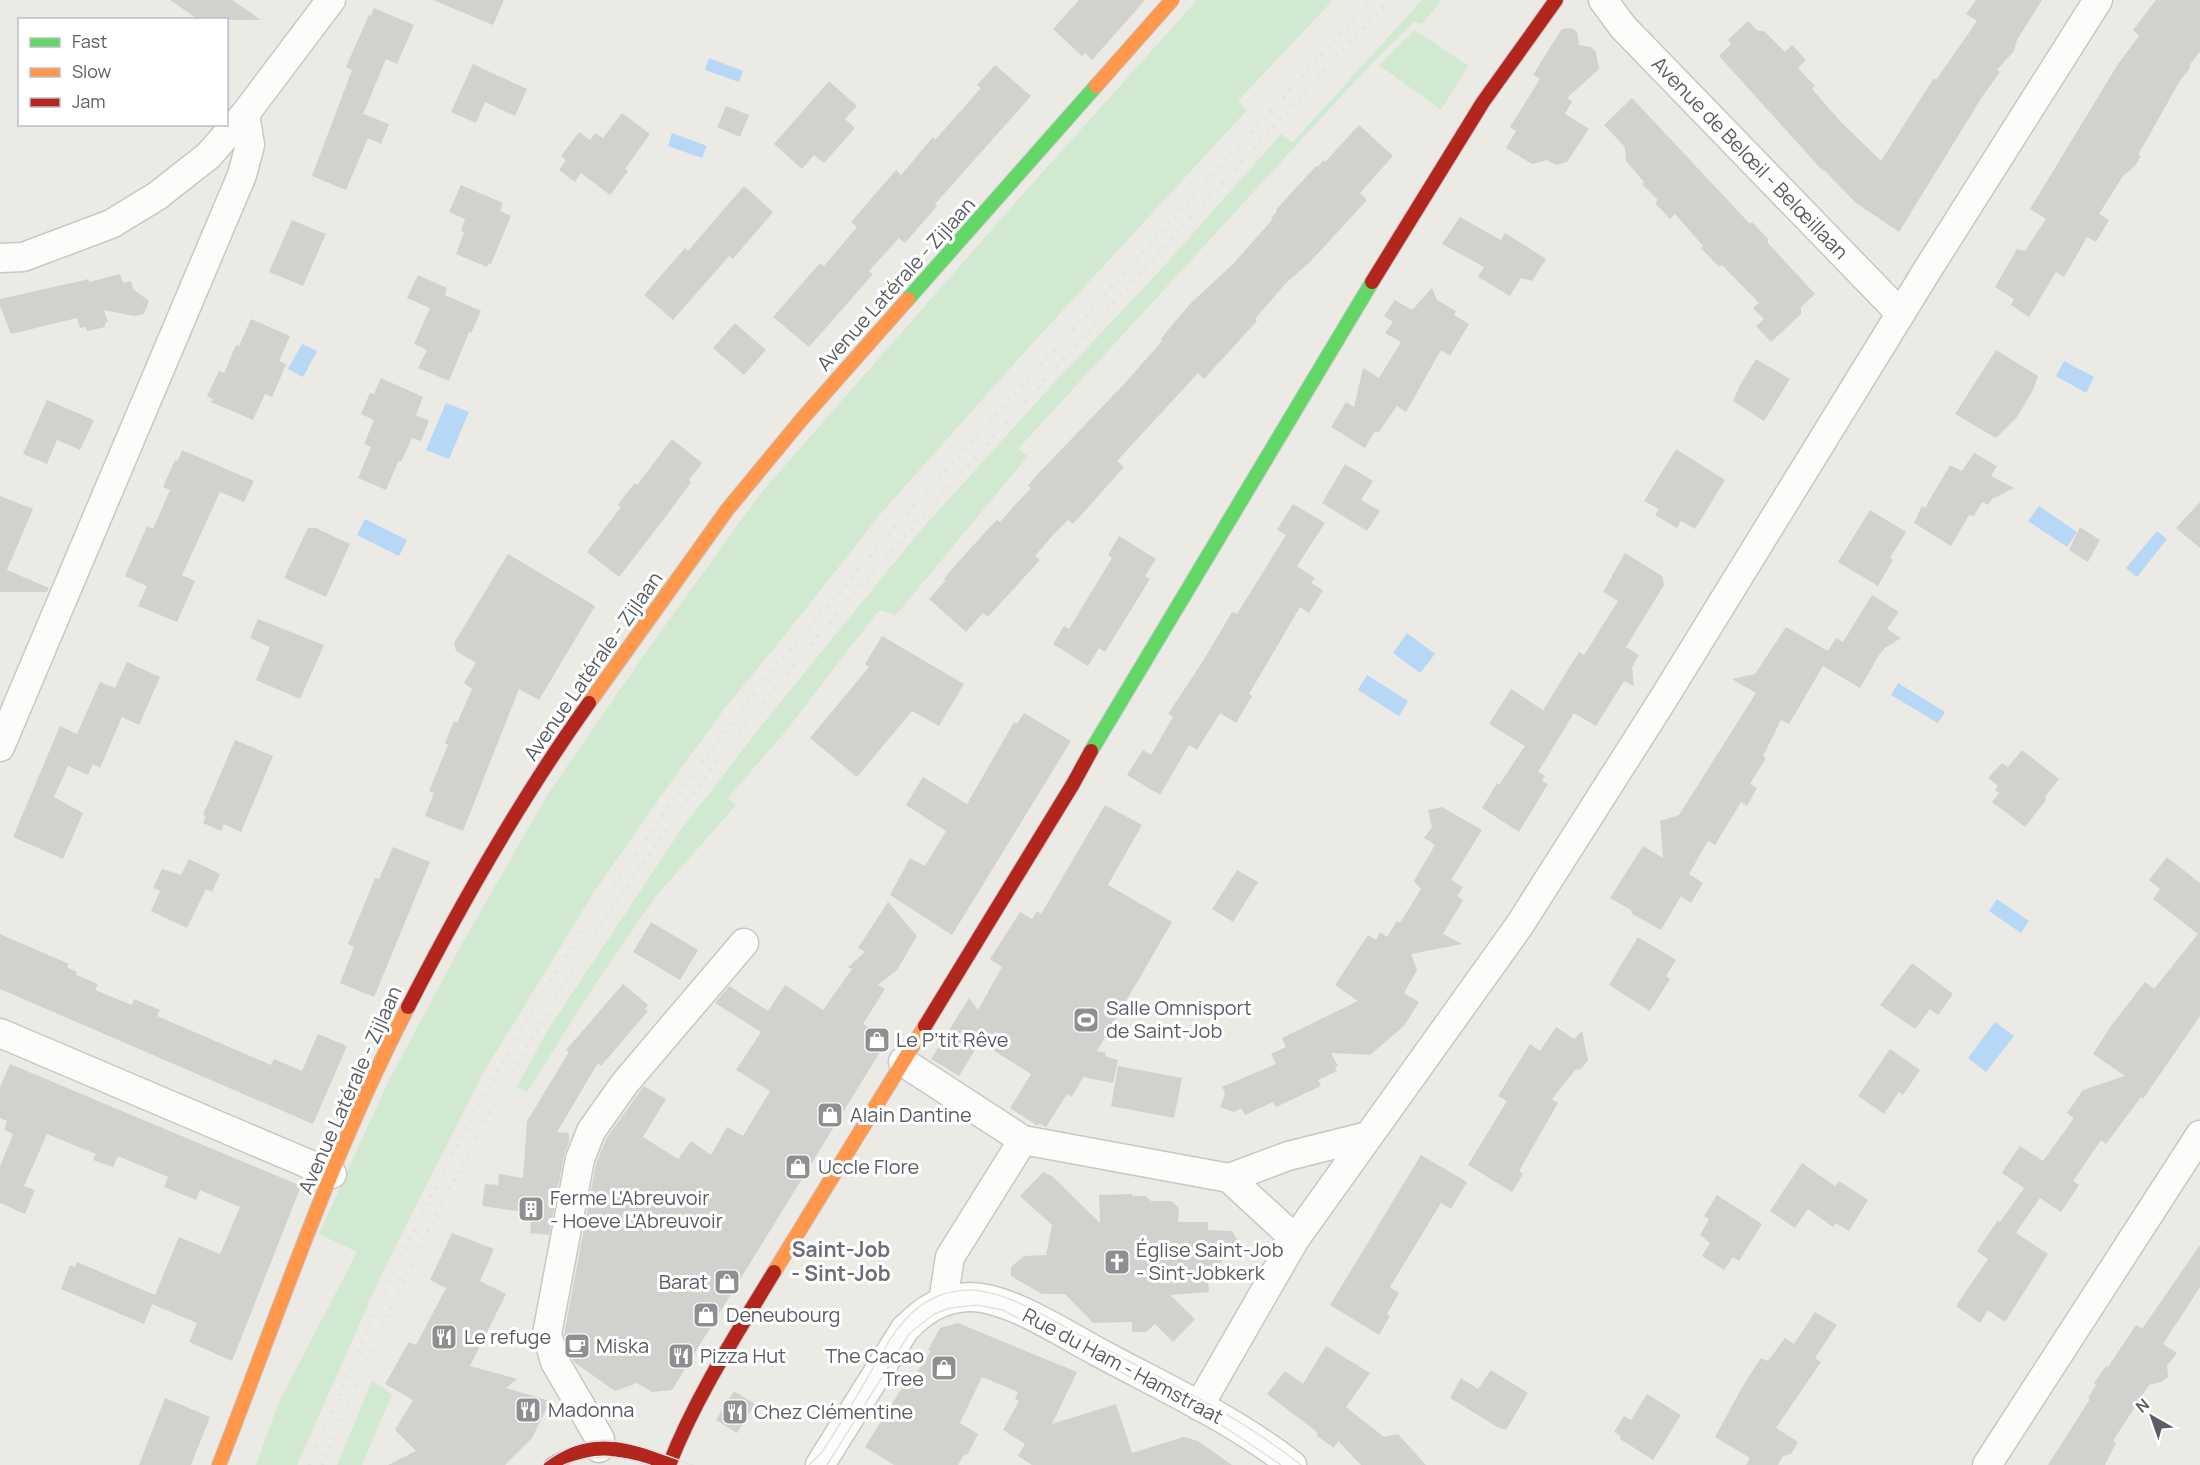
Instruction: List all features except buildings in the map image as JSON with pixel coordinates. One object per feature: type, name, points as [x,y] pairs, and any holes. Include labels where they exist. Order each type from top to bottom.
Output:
[{"type":"street","points":[[0,258],[23,257],[111,224],[157,196],[208,156],[245,114],[331,0]]},
{"type":"street","name":"Avenue Latérale - Zijlaan","points":[[219,1465],[332,1174],[394,1034],[436,952],[530,792],[727,510],[802,419],[1172,0]]},
{"type":"street","points":[[551,1465],[575,1452],[599,1448],[634,1451],[670,1465],[683,1430],[704,1387],[1073,784],[1105,724],[1315,375],[1483,102],[1556,0]]},
{"type":"street","name":"Avenue de Belœil - Belœillaan","points":[[1603,0],[1623,27],[1900,313]]},
{"type":"street","points":[[1199,1406],[1295,1239],[1519,926],[1662,701],[1900,313],[2098,0]]},
{"type":"street","points":[[0,747],[242,175],[250,145],[245,114]]},
{"type":"street","points":[[599,1448],[600,1439],[555,1362],[547,1334],[580,1159],[591,1131],[625,1083],[744,943]]},
{"type":"street","points":[[0,1033],[332,1174]]},
{"type":"street","points":[[903,1062],[1023,1140],[1229,1178],[1288,1156],[1368,1136]]},
{"type":"street","points":[[1987,1465],[2200,1135]]},
{"type":"street","points":[[827,1463],[905,1329],[922,1312],[943,1302],[950,1257],[1023,1140]]},
{"type":"street","points":[[1229,1178],[1295,1239]]},
{"type":"street","name":"Rue du Ham - Hamstraat","points":[[943,1302],[969,1297],[1008,1305],[1199,1406],[1260,1442],[1292,1465]]},
{"type":"green space","points":[[1197,0],[1333,0],[1238,101],[1247,110],[1030,346],[882,512],[725,708],[596,889],[482,1075],[383,1271],[297,1465],[256,1465],[278,1404],[357,1252],[319,1234],[387,1084],[463,942],[546,797],[646,652],[760,494]]},
{"type":"green space","points":[[1422,0],[1442,0],[1422,24],[1415,21],[1368,67],[1018,449],[1028,456],[896,615],[879,610],[785,732],[728,798],[736,805],[656,896],[596,983],[527,1092],[517,1087],[546,1033],[680,831],[761,726],[921,530],[1164,266],[1281,134],[1292,143]]},
{"type":"green space","points":[[1415,30],[1468,66],[1441,110],[1379,65]]},
{"type":"green space","points":[[372,1381],[392,1394],[362,1465],[337,1465]]},
{"type":"water","points":[[709,58],[743,71],[739,82],[705,70]]},
{"type":"water","points":[[672,133],[707,146],[702,158],[668,146]]},
{"type":"water","points":[[302,344],[317,351],[303,377],[288,369]]},
{"type":"water","points":[[2064,361],[2094,377],[2086,393],[2056,376]]},
{"type":"water","points":[[446,403],[469,412],[449,459],[426,450]]},
{"type":"water","points":[[2039,506],[2077,532],[2067,547],[2028,521]]},
{"type":"water","points":[[365,519],[407,540],[399,556],[357,535]]},
{"type":"water","points":[[2157,531],[2167,539],[2137,577],[2126,568]]},
{"type":"water","points":[[1407,633],[1435,654],[1420,673],[1393,653]]},
{"type":"water","points":[[1367,675],[1408,701],[1399,716],[1358,690]]},
{"type":"water","points":[[1898,683],[1945,712],[1938,723],[1891,695]]},
{"type":"water","points":[[1997,899],[2029,921],[2021,933],[1989,911]]},
{"type":"water","points":[[1995,1022],[2014,1036],[1986,1072],[1968,1058]]},
{"type":"tram line","points":[[809,1465],[822,1452],[899,1326],[917,1308],[928,1301],[961,1290],[995,1294],[1036,1311],[1225,1413],[1301,1465]]},
{"type":"tram line","points":[[827,1465],[909,1334],[934,1314],[950,1308],[977,1305],[1003,1310],[1195,1411],[1226,1428],[1281,1465]]},
{"type":"tram line","points":[[541,1465],[561,1452],[598,1440],[634,1445],[693,1465]]},
{"type":"tram line","points":[[564,1465],[596,1457],[618,1457],[650,1465]]},
{"type":"railway","points":[[309,1465],[396,1265],[474,1112],[563,960],[658,820],[765,679],[900,521],[1371,0]]},
{"type":"railway","points":[[322,1465],[395,1299],[476,1137],[567,981],[616,904],[703,780],[780,682],[901,541],[1134,280],[1389,0]]},
{"type":"traffic: fast","points":[[908,299],[1096,86]]},
{"type":"traffic: fast","points":[[1091,751],[1372,282]]},
{"type":"traffic: slow","points":[[1096,86],[1172,0]]},
{"type":"traffic: slow","points":[[589,703],[727,510],[802,419],[908,299]]},
{"type":"traffic: slow","points":[[219,1465],[331,1176],[408,1007]]},
{"type":"traffic: slow","points":[[774,1272],[925,1026]]},
{"type":"traffic: jam","points":[[1372,282],[1483,102],[1556,0]]},
{"type":"traffic: jam","points":[[408,1007],[493,851],[589,703]]},
{"type":"traffic: jam","points":[[925,1026],[1091,751]]},
{"type":"traffic: jam","points":[[669,1465],[704,1390],[774,1272]]},
{"type":"traffic: jam","points":[[551,1465],[566,1457],[595,1449],[623,1450],[669,1464]]},
{"type":"place","name":"Salle Omnisport de Saint-Job","points":[[1086,1020]]},
{"type":"place","name":"Le P’tit Rêve","points":[[877,1040]]},
{"type":"place","name":"Alain Dantine","points":[[830,1115]]},
{"type":"place","name":"Uccle Flore","points":[[798,1167]]},
{"type":"place","name":"Ferme L'Abreuvoir - Hoeve L'Abreuvoir","points":[[531,1209]]},
{"type":"place","name":"Église Saint-Job - Sint-Jobkerk","points":[[1117,1262]]},
{"type":"place","name":"Barat","points":[[727,1282]]},
{"type":"place","name":"Deneubourg","points":[[706,1315]]},
{"type":"place","name":"Le refuge","points":[[444,1337]]},
{"type":"place","name":"Miska","points":[[577,1346]]},
{"type":"place","name":"Pizza Hut","points":[[681,1356]]},
{"type":"place","name":"The Cacao Tree","points":[[944,1368]]},
{"type":"place","name":"Madonna","points":[[528,1410]]},
{"type":"place","name":"Chez Clémentine","points":[[735,1412]]},
{"type":"district","name":"Saint-Job - Sint-Job","points":[[841,1262]]}]
